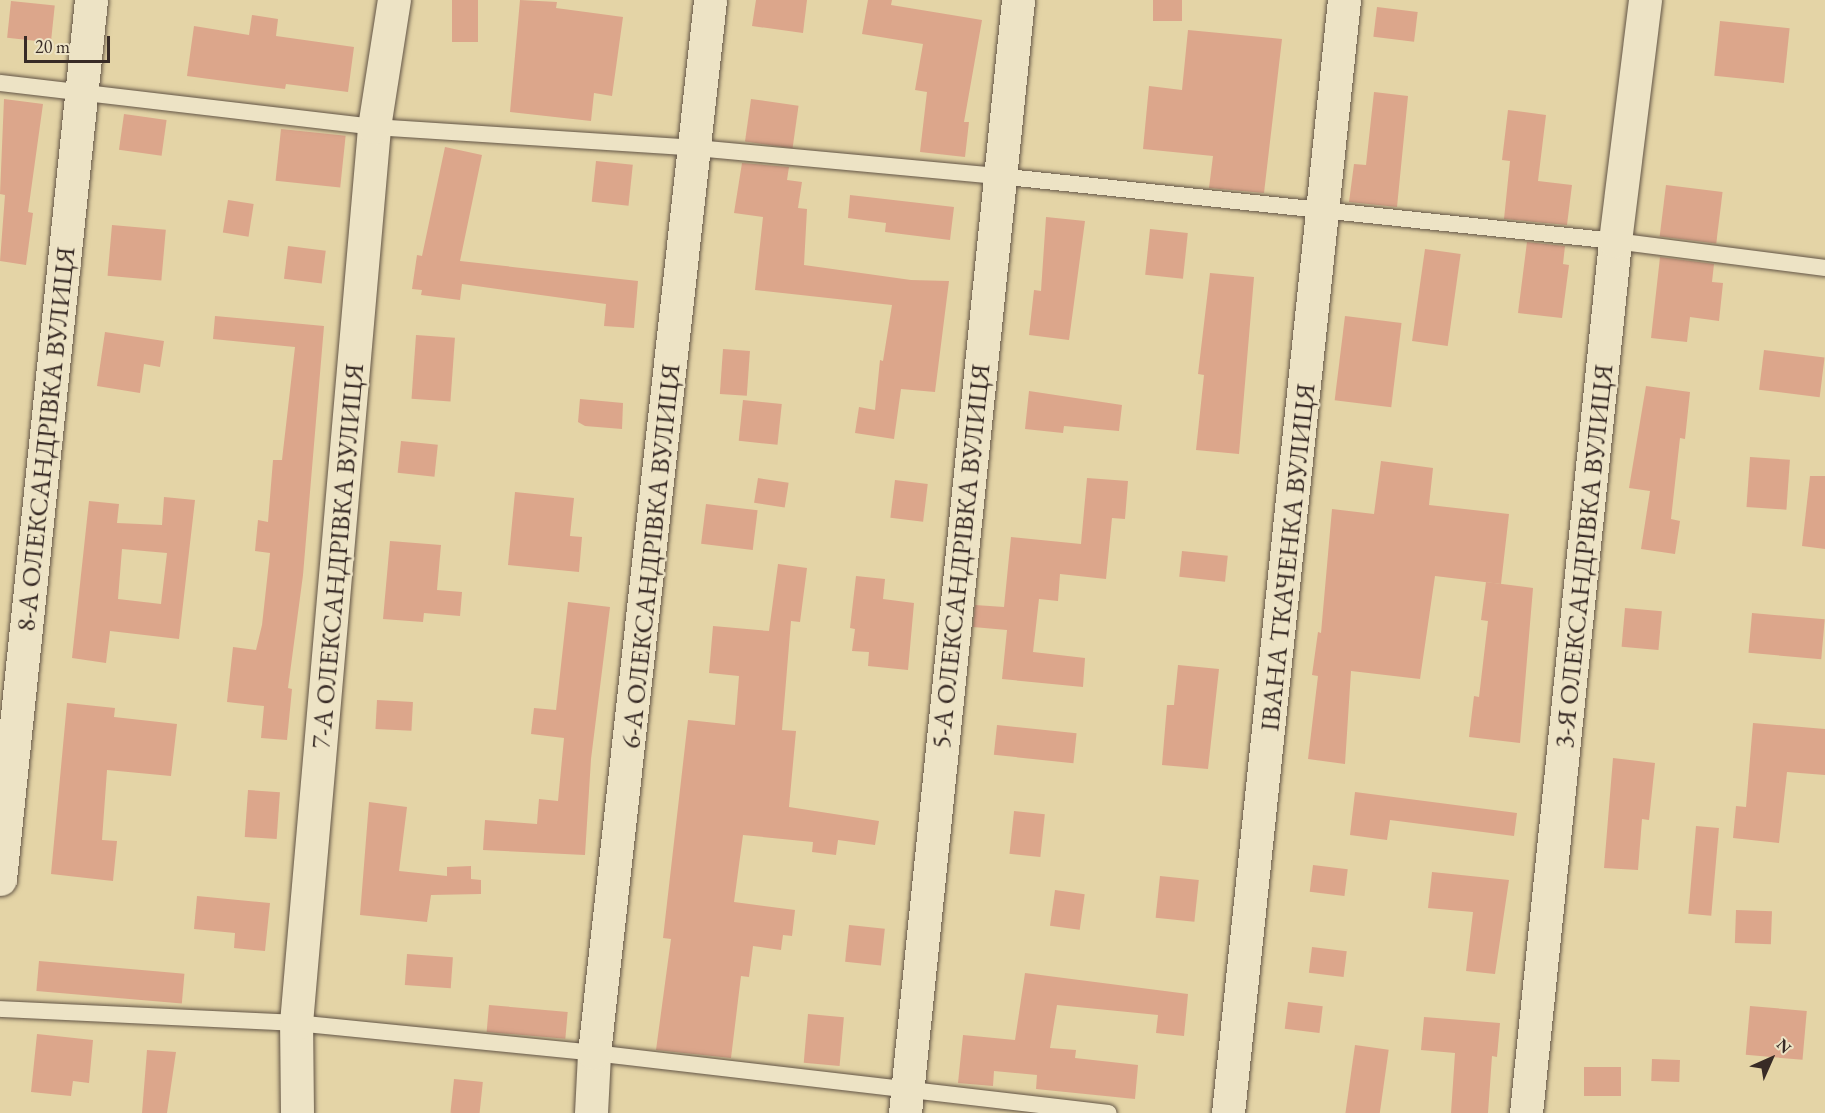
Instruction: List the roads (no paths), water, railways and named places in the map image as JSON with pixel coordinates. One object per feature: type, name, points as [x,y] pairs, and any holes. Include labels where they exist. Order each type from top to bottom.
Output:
[{"type":"street","name":"8-А ОЛЕКСАНДРІВКА ВУЛИЦЯ","points":[[0,879],[91,0]]},
{"type":"street","name":"7-А ОЛЕКСАНДРІВКА ВУЛИЦЯ","points":[[297,1113],[296,1023],[374,127],[394,0]]},
{"type":"street","name":"6-А ОЛЕКСАНДРІВКА ВУЛИЦЯ","points":[[591,1113],[594,1053],[696,148],[710,0]]},
{"type":"street","name":"5-А ОЛЕКСАНДРІВКА ВУЛИЦЯ","points":[[906,1101],[998,176],[1018,0]]},
{"type":"street","name":"ІВАНА ТКАЧЕНКА ВУЛИЦЯ","points":[[1228,1113],[1344,0]]},
{"type":"street","name":"3-Я ОЛЕКСАНДРІВКА ВУЛИЦЯ","points":[[1526,1113],[1614,241],[1645,0]]},
{"type":"lane","points":[[0,83],[374,127],[696,148],[998,176],[1323,213],[1614,241],[1825,268]]},
{"type":"lane","points":[[0,1009],[296,1023],[594,1053],[906,1101],[1109,1113]]}]
